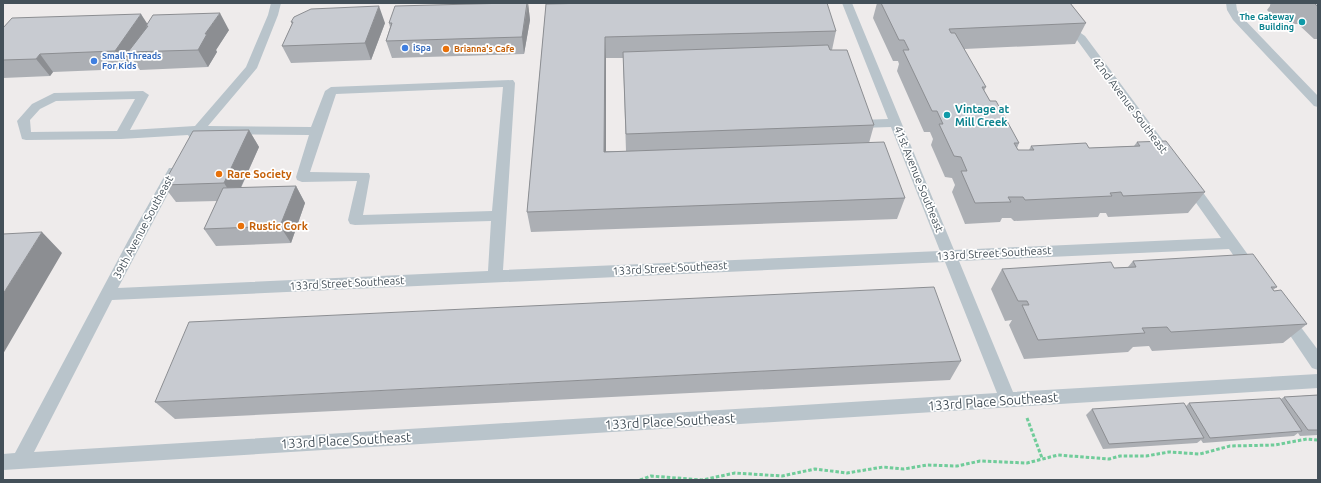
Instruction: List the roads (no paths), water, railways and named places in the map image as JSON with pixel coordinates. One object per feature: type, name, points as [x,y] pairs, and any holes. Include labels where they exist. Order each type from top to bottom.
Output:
[{"type":"lane","name":"39th Avenue Southeast","points":[[21,460],[196,130],[251,68],[273,15],[276,3]]},
{"type":"lane","name":"41st Avenue Southeast","points":[[847,3],[951,255],[1008,400]]},
{"type":"lane","points":[[1231,3],[1232,10],[1237,18],[1318,103]]},
{"type":"lane","name":"42nd Avenue Southeast","points":[[1064,28],[1071,30],[1081,38],[1260,281]]},
{"type":"lane","points":[[494,276],[509,83],[331,91],[316,131],[302,177],[364,176],[355,220],[498,216]]},
{"type":"lane","points":[[121,135],[144,95],[54,97],[42,102],[30,111],[23,121],[26,136],[121,135],[196,130],[316,131]]},
{"type":"lane","points":[[860,124],[896,122]]},
{"type":"lane","name":"133rd Street Southeast","points":[[108,294],[1232,243]]},
{"type":"lane","points":[[1278,306],[1318,363]]},
{"type":"lane","name":"133rd Place Southeast","points":[[3,462],[1318,382]]},
{"type":"place","name":"The Gateway Building","points":[[1302,22]]},
{"type":"place","name":"iSpa","points":[[405,48]]},
{"type":"place","name":"Brianna's Cafe","points":[[446,49]]},
{"type":"place","name":"Small Threads For Kids","points":[[94,61]]},
{"type":"place","name":"Vintage at Mill Creek","points":[[947,115]]},
{"type":"place","name":"Rare Society","points":[[219,174]]},
{"type":"place","name":"Rustic Cork","points":[[241,226]]}]
